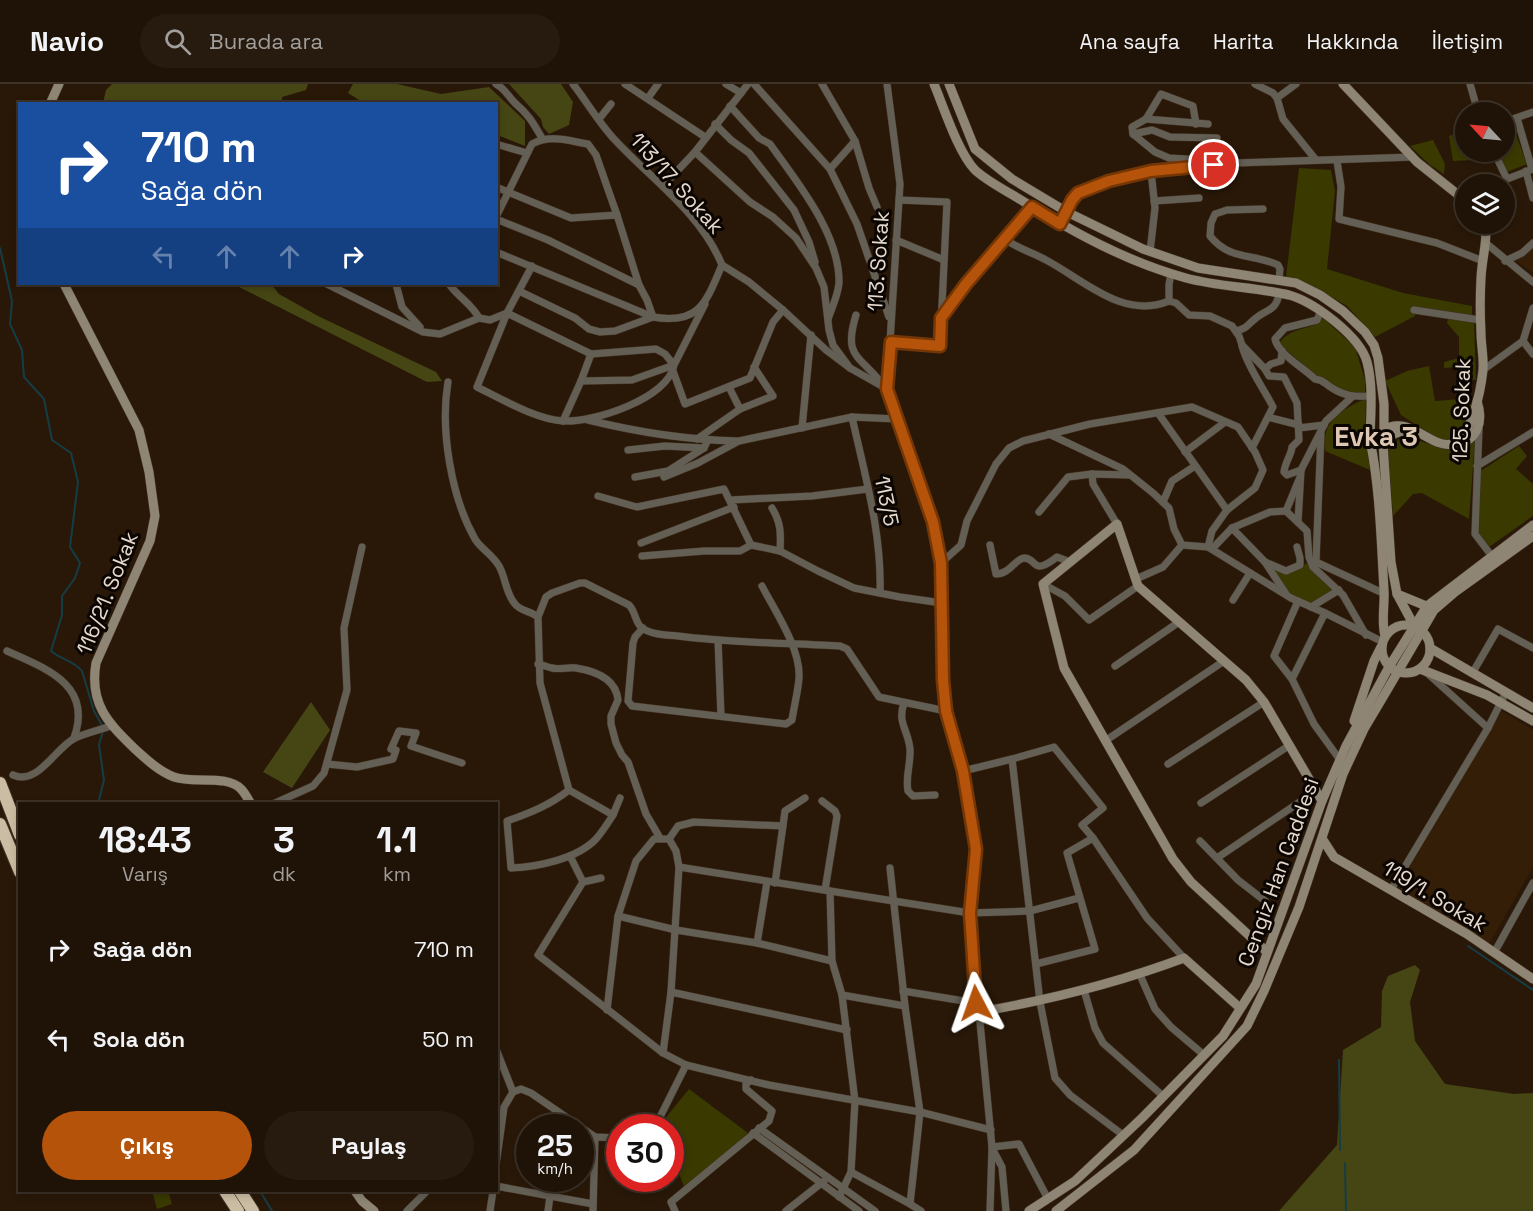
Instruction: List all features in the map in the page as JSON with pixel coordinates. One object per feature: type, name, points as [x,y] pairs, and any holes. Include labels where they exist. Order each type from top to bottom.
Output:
[{"type":"highway","points":[[0,783],[18,830]]},
{"type":"highway","points":[[0,824],[18,867]]},
{"type":"highway","points":[[225,1192],[237,1211]]},
{"type":"highway","points":[[241,1192],[253,1211]]},
{"type":"street","points":[[51,102],[59,84]]},
{"type":"street","points":[[496,84],[506,90],[516,104],[524,108],[542,138]]},
{"type":"street","name":"113/17. Sokak","points":[[573,84],[613,138],[663,186],[699,226],[716,251],[722,265],[673,368],[656,390],[634,404],[582,419]]},
{"type":"street","points":[[625,84],[705,137]]},
{"type":"street","points":[[648,98],[658,84]]},
{"type":"street","points":[[726,84],[741,93]]},
{"type":"street","points":[[663,186],[694,152],[747,84]]},
{"type":"street","points":[[754,84],[830,169],[857,224],[891,322]]},
{"type":"street","points":[[822,84],[855,141],[877,207]]},
{"type":"street","name":"113. Sokak","points":[[887,84],[900,184],[887,389],[933,522],[941,563],[943,680],[946,711],[963,771],[976,849],[970,913],[976,1003],[980,1012],[992,1147],[990,1211]]},
{"type":"street","points":[[934,84],[962,149],[975,170],[1032,207],[1139,264],[1197,280],[1290,296],[1321,311],[1346,333],[1363,352],[1369,372],[1370,437],[1377,487],[1384,594],[1383,658],[1393,670],[1406,674],[1422,670],[1487,695],[1533,722]]},
{"type":"street","points":[[1255,84],[1274,93],[1283,119],[1316,160]]},
{"type":"street","points":[[1277,98],[1296,84]]},
{"type":"street","points":[[1343,84],[1413,157],[1455,192]]},
{"type":"street","points":[[1470,84],[1475,102]]},
{"type":"street","points":[[940,98],[951,88],[975,149],[1012,179],[1070,213],[1150,252],[1198,268],[1296,283],[1331,301],[1365,332],[1374,345],[1380,372],[1391,562],[1397,594],[1416,628],[1428,639],[1430,648],[1428,660],[1422,670]]},
{"type":"street","points":[[1196,124],[1193,106],[1161,94],[1146,119],[1132,127],[1133,134],[1155,152],[1169,158],[1237,164]]},
{"type":"street","points":[[600,119],[611,104]]},
{"type":"street","points":[[730,106],[759,138],[770,144],[816,208],[837,261],[839,285],[828,319]]},
{"type":"street","points":[[1533,112],[1517,118],[1530,170],[1533,198]]},
{"type":"street","points":[[1146,119],[1208,124]]},
{"type":"street","points":[[715,124],[749,153],[794,210],[809,242],[824,286],[833,345],[850,368]]},
{"type":"street","points":[[1133,134],[1152,130],[1170,137],[1217,138]]},
{"type":"street","points":[[498,214],[532,144],[542,138],[556,138],[588,144],[596,155],[639,285],[653,317]]},
{"type":"street","points":[[830,169],[855,141]]},
{"type":"street","points":[[498,145],[527,153]]},
{"type":"street","points":[[694,152],[750,202],[788,230],[816,268]]},
{"type":"street","points":[[1064,225],[1070,213],[1072,200],[1078,193],[1109,181],[1151,171],[1237,164],[1413,157]]},
{"type":"street","points":[[1337,161],[1341,187],[1340,219],[1437,243],[1483,261]]},
{"type":"street","points":[[1515,176],[1530,170]]},
{"type":"street","points":[[1150,252],[1154,201],[1151,171]]},
{"type":"street","points":[[498,188],[571,218],[617,215]]},
{"type":"street","points":[[941,318],[966,284],[1040,195]]},
{"type":"street","points":[[1154,201],[1199,198]]},
{"type":"street","points":[[891,342],[940,346],[947,202],[899,200]]},
{"type":"street","points":[[1263,209],[1227,210],[1215,214],[1211,223],[1210,236],[1218,246],[1240,256],[1278,265],[1279,280]]},
{"type":"street","points":[[498,219],[548,240],[639,285]]},
{"type":"street","name":"125. Sokak","points":[[1486,234],[1480,321],[1483,370],[1474,426],[1478,466],[1475,534],[1491,555]]},
{"type":"street","points":[[1005,239],[1016,247],[1046,259],[1072,277],[1113,299],[1139,306],[1162,304],[1169,301],[1176,303],[1189,315],[1210,316],[1222,320],[1236,331],[1246,360],[1263,385],[1273,407],[1252,448]]},
{"type":"street","points":[[896,240],[944,260]]},
{"type":"street","points":[[1505,261],[1522,253],[1533,243]]},
{"type":"street","points":[[1487,244],[1533,282]]},
{"type":"street","points":[[498,253],[653,317],[678,319],[705,304]]},
{"type":"street","points":[[722,265],[749,282],[826,350],[850,368],[887,389]]},
{"type":"street","points":[[532,267],[507,313],[477,387],[525,410],[563,421],[582,419],[638,432],[708,441],[739,441],[852,417],[897,419]]},
{"type":"street","points":[[1169,301],[1171,273]]},
{"type":"street","name":"116/21. Sokak","points":[[65,285],[139,430],[149,472],[155,516],[150,541],[96,663],[94,684],[96,696],[103,715],[111,726],[141,754],[172,777],[188,781],[224,781],[240,787],[250,802]]},
{"type":"street","points":[[329,285],[423,332],[440,334],[479,318],[490,320],[507,313],[591,354],[656,349],[665,354],[673,368],[685,404],[750,378],[772,322],[783,310]]},
{"type":"street","points":[[394,285],[402,307],[423,332]]},
{"type":"street","points":[[450,285],[475,310],[479,318]]},
{"type":"street","points":[[519,291],[575,318],[589,329],[600,332],[615,331],[653,317]]},
{"type":"street","points":[[1236,331],[1246,328],[1257,316],[1265,314],[1278,302],[1279,294]]},
{"type":"street","points":[[1483,370],[1523,341],[1533,308]]},
{"type":"street","points":[[1414,310],[1480,321]]},
{"type":"street","points":[[1321,311],[1317,320],[1285,328],[1275,339],[1277,347],[1315,379],[1321,380],[1332,388],[1352,397],[1370,396]]},
{"type":"street","points":[[856,315],[851,347],[887,389]]},
{"type":"street","points":[[802,428],[811,335]]},
{"type":"street","points":[[1523,341],[1533,354]]},
{"type":"street","points":[[1242,345],[1269,376],[1284,377],[1297,403],[1299,440],[1292,447],[1292,453],[1284,464],[1284,472],[1287,475],[1301,473]]},
{"type":"street","points":[[1363,352],[1374,345]]},
{"type":"street","points":[[1265,369],[1281,361],[1282,351]]},
{"type":"street","points":[[563,421],[591,354]]},
{"type":"street","points":[[697,439],[740,409],[774,396],[754,367]]},
{"type":"street","points":[[581,381],[632,380],[673,368]]},
{"type":"street","points":[[448,382],[447,435],[456,495],[475,540],[494,557],[516,606],[538,617]]},
{"type":"street","points":[[729,387],[740,409]]},
{"type":"street","points":[[1286,511],[1326,421],[1352,397]]},
{"type":"street","points":[[941,563],[961,545],[967,521],[974,506],[996,464],[1009,448],[1023,441],[1090,424],[1192,407],[1238,428],[1252,448],[1263,470],[1255,488],[1227,510],[1212,531],[1210,548]]},
{"type":"street","points":[[1158,412],[1227,510]]},
{"type":"street","name":"113/5","points":[[852,417],[879,541],[880,593]]},
{"type":"street","points":[[1268,417],[1299,426],[1324,425]]},
{"type":"street","points":[[1185,452],[1225,422]]},
{"type":"street","points":[[1370,437],[1374,444],[1384,437],[1393,425],[1403,426],[1448,444],[1459,441],[1474,426]]},
{"type":"street","points":[[1370,437],[1375,429],[1384,437]]},
{"type":"street","points":[[1478,466],[1533,432]]},
{"type":"street","points":[[1315,565],[1321,433]]},
{"type":"street","points":[[1049,434],[1123,470],[1163,502],[1169,508],[1174,529],[1182,545]]},
{"type":"street","points":[[635,477],[669,471],[704,448],[708,441]]},
{"type":"street","points":[[664,477],[698,463],[739,441]]},
{"type":"street","points":[[628,450],[665,446],[704,448]]},
{"type":"street","points":[[1163,502],[1172,482],[1195,466]]},
{"type":"street","points":[[1298,522],[1301,473]]},
{"type":"street","points":[[1039,512],[1068,477],[1092,474],[1129,475]]},
{"type":"street","points":[[1092,474],[1093,483],[1117,524],[1137,582],[1246,680],[1264,702],[1322,801]]},
{"type":"street","points":[[597,496],[637,507],[724,489],[751,545]]},
{"type":"street","points":[[641,543],[732,504],[868,489]]},
{"type":"street","points":[[772,508],[782,532],[780,551]]},
{"type":"street","points":[[1210,548],[1232,528],[1270,512],[1286,511],[1307,531],[1309,556],[1343,594],[1366,635]]},
{"type":"street","points":[[1044,584],[1117,524]]},
{"type":"street","name":"Cengiz Han Caddesi","points":[[1056,1211],[1134,1150],[1247,1026],[1283,948],[1323,840],[1343,774],[1416,628],[1431,608],[1491,555],[1533,525]]},
{"type":"street","points":[[1232,528],[1265,562],[1288,596]]},
{"type":"street","name":"Cengiz Han Caddesi","points":[[1431,608],[1531,540]]},
{"type":"street","points":[[990,544],[996,574],[1003,574],[1023,558],[1043,567],[1057,557],[1070,562]]},
{"type":"street","points":[[642,556],[704,551],[740,551],[751,545],[780,551],[854,588],[942,603]]},
{"type":"street","points":[[1182,545],[1210,548],[1288,596],[1366,635],[1383,641]]},
{"type":"street","points":[[1044,584],[1065,596],[1089,620],[1137,582],[1163,567],[1182,545]]},
{"type":"street","points":[[277,802],[313,786],[324,773],[327,764],[347,690],[344,628],[362,547]]},
{"type":"street","points":[[1265,562],[1286,571],[1300,565],[1297,547]]},
{"type":"street","points":[[1300,558],[1309,556]]},
{"type":"street","points":[[1315,565],[1384,594]]},
{"type":"street","points":[[1233,600],[1250,573]]},
{"type":"street","points":[[613,815],[569,790],[540,683],[538,617],[546,597],[579,583],[585,583],[629,605],[637,622],[643,628],[663,635],[840,646],[847,649],[879,697],[946,711]]},
{"type":"street","points":[[1044,584],[1064,668],[1173,859],[1191,882],[1267,952]]},
{"type":"street","points":[[643,628],[633,643],[629,704],[786,724],[792,720],[800,676],[798,661],[792,644],[762,586]]},
{"type":"street","points":[[1311,607],[1339,590]]},
{"type":"street","points":[[1397,594],[1431,608]]},
{"type":"street","points":[[1298,601],[1274,656],[1292,679],[1314,724],[1340,760]]},
{"type":"street","points":[[1292,679],[1325,613]]},
{"type":"street","points":[[1115,666],[1179,622]]},
{"type":"street","points":[[1346,746],[1374,661],[1383,641],[1396,627],[1416,628]]},
{"type":"street","points":[[1473,672],[1498,629],[1533,648]]},
{"type":"street","points":[[718,640],[721,716]]},
{"type":"street","points":[[1430,648],[1533,708]]},
{"type":"street","points":[[7,651],[57,676],[69,688],[79,707],[80,723],[74,738]]},
{"type":"street","points":[[1106,741],[1224,661]]},
{"type":"street","points":[[538,664],[552,668],[576,668],[594,673],[604,677],[614,688],[618,700],[611,716],[611,724],[616,743],[628,762],[646,813],[660,838]]},
{"type":"street","name":"Cengiz Han Caddesi","points":[[1029,1211],[1076,1181],[1223,1036],[1256,984],[1322,801],[1346,746],[1393,670]]},
{"type":"street","points":[[1422,670],[1488,728]]},
{"type":"street","points":[[1391,890],[1488,728],[1506,692]]},
{"type":"street","points":[[1168,764],[1264,702]]},
{"type":"street","points":[[904,703],[900,715],[910,747],[911,760],[906,781],[908,791],[913,796],[935,795]]},
{"type":"street","points":[[13,775],[20,778],[35,774],[74,738],[111,726]]},
{"type":"street","points":[[327,764],[357,767],[393,759],[396,750],[391,749],[399,731],[416,733],[411,746],[462,763]]},
{"type":"street","points":[[1201,803],[1290,745]]},
{"type":"street","points":[[963,771],[1054,747],[1102,808],[1082,825],[1147,918],[1184,958],[1240,1008]]},
{"type":"street","points":[[1012,759],[1040,1002],[1055,1078],[1070,1095],[1123,1136]]},
{"type":"street","points":[[569,790],[536,811],[507,821],[511,868],[530,867],[570,856],[594,840],[613,815],[620,798]]},
{"type":"street","points":[[1217,858],[1316,791]]},
{"type":"street","points":[[757,943],[785,812],[805,798]]},
{"type":"street","points":[[822,801],[835,811],[837,816],[828,891],[832,961],[842,995],[855,1101],[851,1172],[839,1197]]},
{"type":"street","points":[[669,839],[678,826],[694,822],[783,826]]},
{"type":"street","points":[[1035,964],[1095,949],[1067,853],[1093,838]]},
{"type":"street","points":[[607,1010],[618,916],[636,861],[654,839],[669,839]]},
{"type":"street","points":[[663,1053],[671,992],[679,867],[676,851],[669,839]]},
{"type":"street","points":[[1200,840],[1238,880],[1265,901]]},
{"type":"street","name":"119/1. Sokak","points":[[1323,840],[1334,857],[1467,934],[1533,979]]},
{"type":"street","points":[[570,856],[583,882]]},
{"type":"street","points":[[1313,868],[1334,857]]},
{"type":"street","points":[[679,867],[970,913],[1030,911],[1079,898]]},
{"type":"street","points":[[890,868],[903,991],[920,1112],[910,1204]]},
{"type":"street","points":[[601,878],[583,882],[538,955],[663,1053],[686,1065],[855,1101],[920,1112],[990,1130]]},
{"type":"street","points":[[1494,953],[1533,883]]},
{"type":"street","points":[[618,916],[675,930],[757,943],[832,961]]},
{"type":"street","points":[[980,1012],[1040,1002],[1140,975],[1184,958]]},
{"type":"street","points":[[1140,975],[1155,1009],[1171,1027],[1204,1055]]},
{"type":"street","points":[[1084,990],[1095,1028],[1103,1043],[1163,1096]]},
{"type":"street","points":[[903,991],[976,1003]]},
{"type":"street","points":[[671,992],[847,1030]]},
{"type":"street","points":[[842,995],[905,1006]]},
{"type":"street","points":[[498,1054],[513,1092]]},
{"type":"street","points":[[662,1114],[686,1065]]},
{"type":"street","points":[[675,1211],[671,1202],[769,1120],[772,1110],[746,1089],[746,1084],[751,1080]]},
{"type":"street","points":[[498,1136],[500,1107],[513,1092],[521,1089],[531,1093],[595,1137],[606,1137]]},
{"type":"street","points":[[756,1130],[875,1211]]},
{"type":"street","points":[[756,1130],[859,1211]]},
{"type":"street","points":[[498,1186],[593,1207],[595,1137]]},
{"type":"street","points":[[992,1147],[1019,1144],[1048,1199]]},
{"type":"street","name":"113. Sokak","points":[[992,1147],[1002,1167],[1006,1211]]},
{"type":"street","points":[[851,1172],[921,1211]]},
{"type":"street","points":[[786,1211],[828,1178]]},
{"type":"street","points":[[356,1192],[374,1211]]},
{"type":"street","points":[[407,1211],[426,1192]]},
{"type":"street","points":[[490,1211],[493,1192]]},
{"type":"street","points":[[548,1211],[550,1196]]},
{"type":"shaded area","points":[[112,84],[308,84],[306,90],[282,97],[282,102],[103,102],[106,90]]},
{"type":"shaded area","points":[[353,84],[397,84],[441,94],[489,87],[525,121],[525,146],[498,135],[498,102],[362,102],[348,93]]},
{"type":"shaded area","points":[[509,84],[561,84],[573,102],[569,125],[549,134],[543,127],[541,119]]},
{"type":"shaded area","points":[[1515,132],[1527,164],[1507,172],[1502,162],[1515,162]]},
{"type":"shaded area","points":[[1455,134],[1455,161],[1453,161],[1449,136]]},
{"type":"shaded area","points":[[1433,140],[1445,164],[1444,174],[1430,165],[1410,146]]},
{"type":"shaded area","points":[[1299,168],[1331,170],[1335,191],[1327,269],[1403,293],[1472,306],[1472,317],[1416,308],[1415,316],[1375,337],[1347,306],[1286,277]]},
{"type":"shaded area","points":[[1533,247],[1533,273],[1516,261]]},
{"type":"shaded area","points":[[235,285],[272,285],[279,294],[318,316],[436,372],[442,381],[427,382]]},
{"type":"shaded area","points":[[1323,318],[1355,347],[1365,380],[1365,394],[1350,394],[1332,386],[1279,343],[1291,333],[1314,325]]},
{"type":"shaded area","points":[[1448,319],[1474,321],[1476,380],[1463,379],[1461,367],[1444,368],[1444,362],[1459,358],[1459,337],[1447,323]]},
{"type":"shaded area","points":[[1429,366],[1435,401],[1461,399],[1475,402],[1461,435],[1445,442],[1401,415],[1385,381],[1407,371]]},
{"type":"shaded area","points":[[1366,399],[1365,436],[1370,470],[1325,451],[1325,434],[1332,421],[1348,407]]},
{"type":"shaded area","points":[[1403,435],[1449,449],[1458,449],[1475,441],[1469,519],[1422,493],[1413,494],[1393,516],[1388,450]]},
{"type":"shaded area","points":[[1519,446],[1527,456],[1516,469],[1533,484],[1533,516],[1489,547],[1477,531],[1479,472]]},
{"type":"shaded area","points":[[1307,563],[1334,591],[1309,603],[1289,594],[1272,569],[1291,573]]},
{"type":"shaded area","points":[[311,702],[330,730],[292,788],[263,772]]},
{"type":"shaded area","points":[[1502,711],[1533,730],[1533,867],[1489,944],[1397,889]]},
{"type":"shaded area","points":[[1415,965],[1420,970],[1410,1002],[1415,1041],[1445,1084],[1514,1094],[1533,1093],[1533,1211],[1279,1211],[1337,1145],[1343,1050],[1381,1027],[1382,991],[1388,976]]},
{"type":"shaded area","points":[[689,1089],[748,1133],[685,1189],[684,1114],[669,1114]]},
{"type":"shaded area","points":[[152,1192],[168,1192],[172,1204],[157,1209]]},
{"type":"waterway","points":[[0,248],[12,301],[10,324],[22,350],[24,377],[44,399],[52,440],[71,453],[78,482],[70,547],[80,563],[75,578],[62,596],[62,615],[51,651],[82,671],[94,711],[103,727]]},
{"type":"waterway","points":[[98,802],[104,780],[99,745],[103,731]]},
{"type":"waterway","points":[[1468,946],[1533,990]]},
{"type":"waterway","points":[[1339,1060],[1340,1150]]},
{"type":"waterway","points":[[1345,1163],[1346,1211]]},
{"type":"waterway","points":[[261,1192],[272,1211]]},
{"type":"district","name":"Evka 3","points":[[1376,436]]},
{"type":"route","points":[[976,1003],[970,913],[976,849],[963,771],[946,711],[943,680],[941,563],[933,522],[887,389],[891,342],[940,346],[941,318],[966,284],[1032,207],[1060,224],[1078,193],[1109,181],[1151,171],[1214,165]]}]
